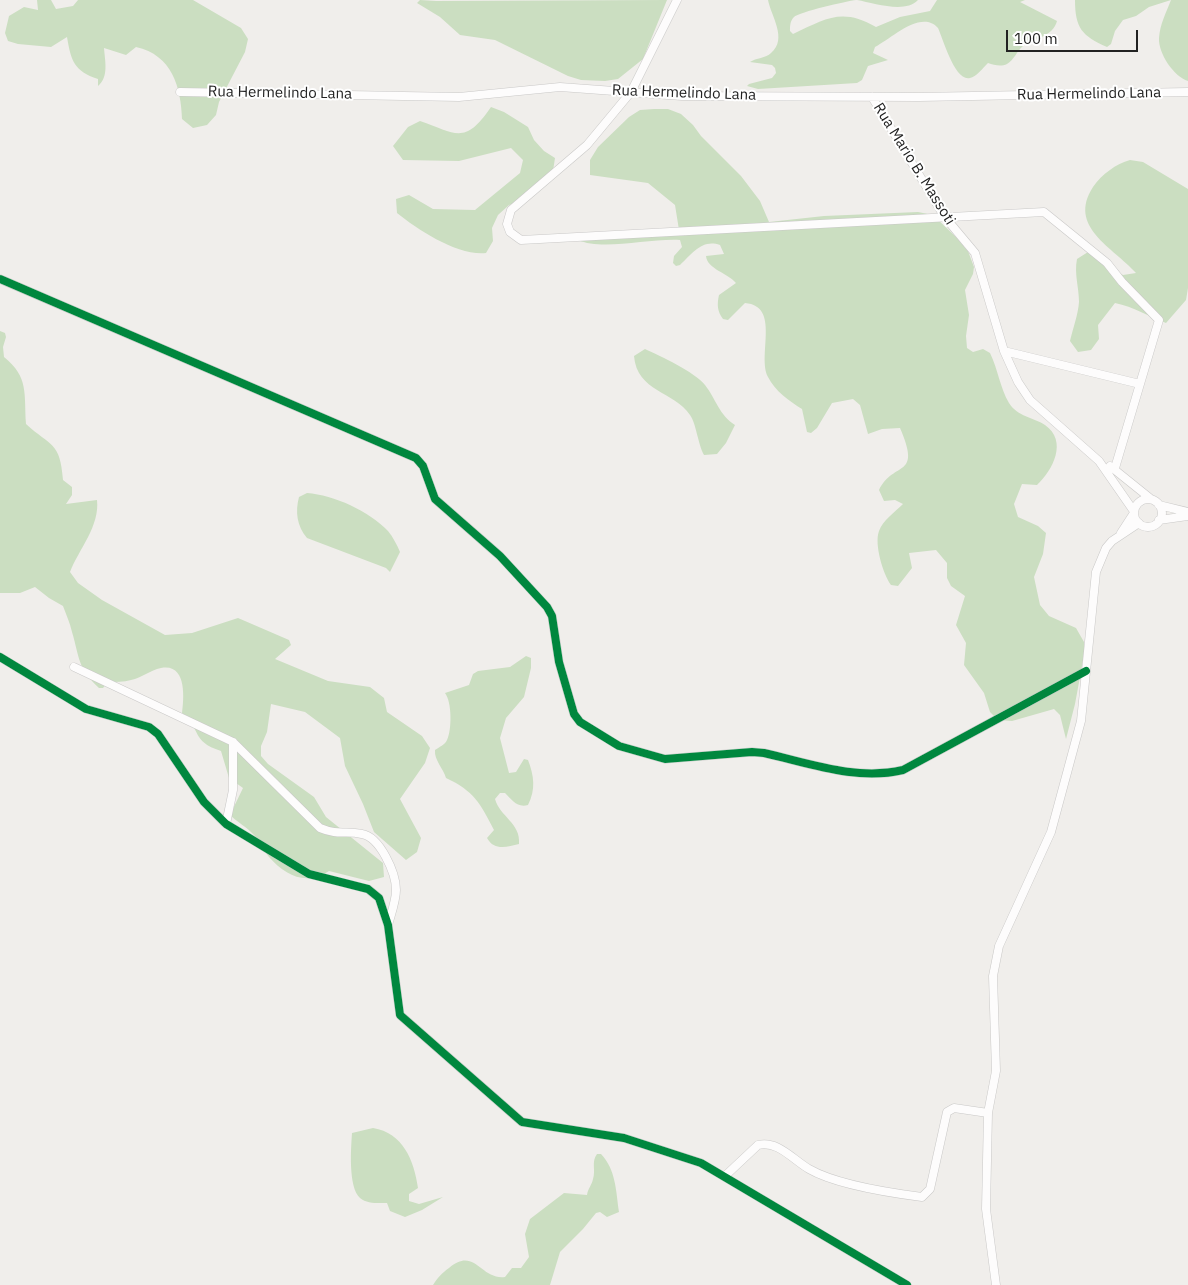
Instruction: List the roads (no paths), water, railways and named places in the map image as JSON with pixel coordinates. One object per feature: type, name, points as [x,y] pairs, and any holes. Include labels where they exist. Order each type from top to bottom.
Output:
[{"type":"street","points":[[677,0],[631,92],[587,145],[511,210],[507,224],[514,236],[520,240],[1044,212],[1107,263],[1122,282],[1159,320],[1115,468]]},
{"type":"street","name":"Rua Hermelindo Lana","points":[[180,92],[458,97],[560,86],[682,96],[872,97],[1188,92]]},
{"type":"street","name":"Rua Mario B. Massoti","points":[[872,97],[944,216],[975,253],[1004,351],[1018,382],[1030,400],[1099,461]]},
{"type":"street","points":[[0,279],[416,458],[423,466],[435,499],[500,556],[547,607],[552,616],[559,662],[574,714],[580,722],[619,746],[665,759],[752,752],[764,753],[860,774],[884,774],[902,770],[1086,671]]},
{"type":"street","points":[[1004,351],[1140,384]]},
{"type":"street","points":[[1099,461],[1115,468],[1159,505],[1188,514]]},
{"type":"street","points":[[1099,461],[1134,511],[1139,523]]},
{"type":"street","points":[[1120,535],[1142,500],[1151,499]]},
{"type":"street","points":[[1159,505],[1162,512],[1160,520]]},
{"type":"street","points":[[996,1285],[986,1209],[988,1113],[996,1071],[993,976],[999,946],[1051,832],[1081,721],[1096,572],[1106,548],[1120,535],[1139,523],[1150,526],[1160,520],[1188,514]]},
{"type":"street","points":[[0,657],[86,709],[148,727],[158,734],[204,802],[226,824],[309,874],[368,888],[379,898],[388,925],[400,1015],[522,1122],[624,1138],[701,1163],[907,1285]]},
{"type":"street","points":[[74,667],[233,742],[320,828],[334,834],[361,833],[371,837],[379,844],[394,880],[396,891],[388,925]]},
{"type":"street","points":[[226,824],[232,790],[233,742]]},
{"type":"street","points":[[725,1176],[758,1145],[765,1143],[773,1144],[810,1170],[821,1174],[883,1192],[922,1197],[930,1189],[947,1112],[954,1108],[988,1113]]}]
